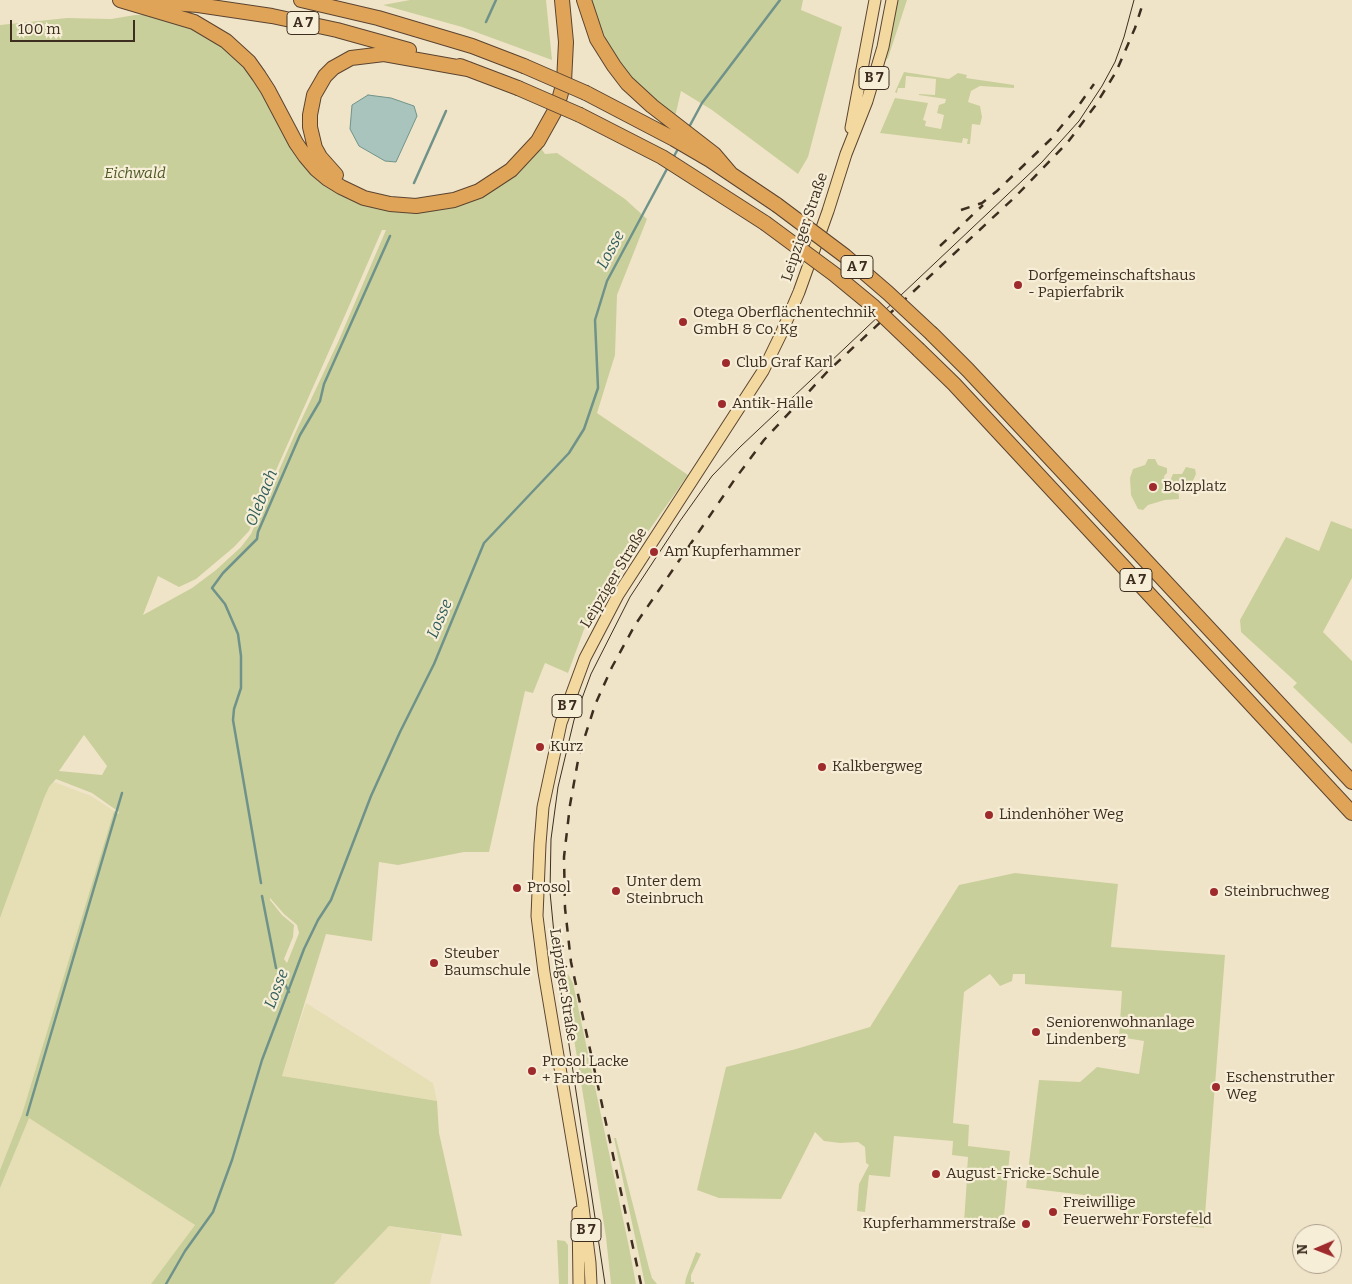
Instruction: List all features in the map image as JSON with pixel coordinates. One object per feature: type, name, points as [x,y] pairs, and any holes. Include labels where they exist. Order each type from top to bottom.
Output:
[{"type":"highway","points":[[120,0],[194,22],[232,45],[249,62],[259,76],[305,156],[328,179],[364,198],[390,204],[416,206],[448,202],[479,191],[512,170],[538,141],[556,107],[564,82],[566,42],[562,0]]},
{"type":"highway","name":"A 7","points":[[133,0],[272,16],[373,39],[468,69],[580,115],[636,143],[693,176],[765,223],[841,279],[874,307],[954,384],[1352,813]]},
{"type":"highway","name":"A 7","points":[[301,0],[378,18],[472,46],[524,66],[586,93],[712,157],[731,174],[777,205],[844,256],[888,293],[968,370],[1352,782]]},
{"type":"highway","points":[[468,69],[384,54],[360,55],[342,62],[325,76],[311,104],[311,137],[320,157],[333,173],[355,187],[378,196],[403,200],[453,195],[476,186],[498,173],[517,157],[533,139],[551,105],[558,81],[561,56],[557,0]]},
{"type":"highway","points":[[584,0],[590,23],[605,53],[628,83],[712,157]]},
{"type":"main road","name":"Leipziger Straße","points":[[846,154],[875,0]]},
{"type":"main road","name":"Leipziger Straße","points":[[582,1232],[578,1176],[544,972],[537,916],[543,807],[561,723],[585,658],[618,595],[763,371],[781,334],[799,292],[846,154],[867,101],[883,46],[892,0]]},
{"type":"main road","name":"B 7","points":[[579,1284],[582,1232]]},
{"type":"main road","name":"B 7","points":[[582,1232],[591,1284]]},
{"type":"shaded area","points":[[54,782],[91,796],[114,811],[22,1114],[0,1170],[0,918],[44,798],[49,787]]},
{"type":"shaded area","points":[[306,1003],[433,1083],[437,1101],[282,1076]]},
{"type":"shaded area","points":[[28,1117],[195,1225],[151,1284],[0,1284],[0,1188]]},
{"type":"shaded area","points":[[389,1226],[442,1234],[430,1284],[334,1284]]},
{"type":"green space","points":[[410,0],[546,0],[552,60],[462,27],[383,5]]},
{"type":"green space","points":[[591,0],[803,0],[801,10],[842,27],[808,157],[798,174],[712,110],[681,91],[675,117],[647,94],[617,62],[593,11]]},
{"type":"green space","points":[[897,0],[907,0],[888,58],[884,61]]},
{"type":"green space","name":"Eichwald","points":[[135,15],[151,15],[183,23],[216,40],[245,65],[340,191],[444,206],[539,145],[545,154],[557,153],[625,199],[647,219],[617,295],[615,355],[597,413],[688,475],[609,587],[586,624],[568,673],[545,663],[533,693],[525,691],[489,852],[464,852],[398,865],[379,862],[372,941],[326,934],[282,1076],[437,1101],[439,1133],[462,1236],[389,1226],[334,1284],[151,1284],[195,1225],[29,1118],[0,1188],[0,1170],[22,1114],[114,811],[118,814],[119,812],[92,793],[56,779],[49,787],[44,798],[0,918],[0,25],[67,18],[111,19]],"holes":[[[382,230],[386,230],[338,342],[251,534],[241,547],[216,570],[192,588],[143,615],[158,576],[179,587],[196,579],[234,547],[249,531]],[[84,735],[107,766],[102,775],[59,771]],[[270,898],[297,925],[299,933],[287,963],[284,959],[293,937],[294,925],[282,915]]]},
{"type":"green space","points":[[904,72],[949,79],[958,73],[967,75],[966,78],[1014,85],[1014,88],[980,86],[971,91],[968,102],[980,106],[982,117],[980,125],[972,124],[970,144],[967,144],[968,139],[963,138],[962,143],[880,133],[895,98],[928,103],[923,120],[926,121],[925,126],[941,129],[944,115],[937,113],[939,105],[945,103],[946,99],[919,95],[935,95],[936,79],[906,76],[905,88],[898,88],[897,93],[895,92]]},
{"type":"green space","points":[[1148,459],[1155,459],[1158,465],[1167,468],[1167,473],[1164,476],[1166,490],[1173,474],[1182,474],[1186,467],[1195,469],[1196,474],[1191,485],[1178,485],[1179,499],[1165,500],[1148,505],[1143,510],[1138,509],[1131,495],[1130,478],[1133,469],[1145,465]]},
{"type":"green space","points":[[1331,521],[1352,529],[1352,578],[1323,632],[1352,661],[1352,744],[1293,687],[1297,683],[1241,632],[1240,620],[1286,537],[1319,551]]},
{"type":"green space","points":[[1015,873],[1118,884],[1111,947],[1225,955],[1204,1228],[1124,1219],[1123,1198],[1026,1188],[1039,1080],[1080,1082],[1097,1067],[1139,1074],[1144,1041],[1119,1037],[1122,991],[1025,984],[1025,974],[1013,974],[1012,981],[1000,986],[990,974],[964,992],[953,1123],[969,1125],[968,1146],[1010,1151],[1003,1227],[964,1222],[967,1178],[962,1177],[963,1172],[967,1172],[968,1157],[952,1155],[953,1141],[894,1136],[890,1177],[869,1175],[865,1212],[857,1211],[859,1184],[869,1165],[866,1163],[865,1147],[858,1142],[840,1143],[824,1141],[815,1132],[781,1199],[719,1198],[697,1190],[726,1067],[870,1027],[959,885]]},
{"type":"green space","points":[[568,974],[573,983],[636,1284],[611,1284],[606,1237],[564,977]]},
{"type":"green space","points":[[614,1138],[616,1138],[649,1268],[652,1278],[657,1284],[645,1284]]},
{"type":"green space","points":[[557,1240],[565,1241],[568,1245],[568,1284],[559,1284]]},
{"type":"green space","points":[[696,1252],[701,1254],[691,1275],[691,1282],[694,1282],[694,1284],[685,1284],[686,1278]]},
{"type":"water","points":[[368,95],[391,98],[414,106],[417,116],[396,162],[385,161],[359,146],[350,129],[352,105]]},
{"type":"waterway","name":"Olebach","points":[[486,22],[496,0]]},
{"type":"waterway","name":"Losse","points":[[688,129],[702,103],[780,0]]},
{"type":"waterway","name":"Olebach","points":[[414,183],[446,111]]},
{"type":"waterway","name":"Losse","points":[[673,158],[679,147]]},
{"type":"waterway","name":"Losse","points":[[166,1284],[185,1251],[213,1212],[232,1160],[262,1060],[304,949],[318,920],[331,900],[371,796],[434,664],[484,543],[569,453],[584,429],[598,388],[595,320],[607,281],[668,167]]},
{"type":"waterway","name":"Olebach","points":[[261,883],[233,720],[234,709],[241,688],[241,656],[238,634],[225,604],[212,588],[223,573],[257,539],[258,532],[300,435],[320,401],[324,384],[390,236]]},
{"type":"waterway","points":[[27,1115],[122,793]]},
{"type":"waterway","name":"Olebach","points":[[262,896],[276,968]]},
{"type":"waterway","name":"Losse","points":[[283,980],[289,992]]},
{"type":"tram line","points":[[605,1284],[557,965],[550,892],[551,839],[558,787],[574,720],[591,674],[630,597],[712,476],[740,447],[1042,162],[1079,121],[1115,62],[1134,0]]},
{"type":"railway","points":[[641,1284],[571,962],[565,908],[564,857],[570,805],[579,755],[595,705],[612,667],[635,625],[764,440],[828,371],[1015,197],[1068,142],[1095,106],[1116,72],[1135,28],[1144,0]]},
{"type":"railway","points":[[961,210],[982,203],[997,191],[1051,139],[1094,84]]},
{"type":"railway","points":[[940,246],[983,205]]},
{"type":"place","name":"Dorfgemeinschaftshaus - Papierfabrik","points":[[1018,285]]},
{"type":"place","name":"Otega Oberflächentechnik GmbH & Co. Kg","points":[[683,322]]},
{"type":"place","name":"Club Graf Karl","points":[[726,363]]},
{"type":"place","name":"Antik-Halle","points":[[722,404]]},
{"type":"place","name":"Bolzplatz","points":[[1153,487]]},
{"type":"place","name":"Am Kupferhammer","points":[[654,552]]},
{"type":"place","name":"Kurz","points":[[540,747]]},
{"type":"place","name":"Kalkbergweg","points":[[822,767]]},
{"type":"place","name":"Lindenhöher Weg","points":[[989,815]]},
{"type":"place","name":"Prosol","points":[[517,888]]},
{"type":"place","name":"Unter dem Steinbruch","points":[[616,891]]},
{"type":"place","name":"Steinbruchweg","points":[[1214,892]]},
{"type":"place","name":"Steuber Baumschule","points":[[434,963]]},
{"type":"place","name":"Seniorenwohnanlage Lindenberg","points":[[1036,1032]]},
{"type":"place","name":"Prosol Lacke + Farben","points":[[532,1071]]},
{"type":"place","name":"Eschenstruther Weg","points":[[1216,1087]]},
{"type":"place","name":"August-Fricke-Schule","points":[[936,1174]]},
{"type":"place","name":"Freiwillige Feuerwehr Forstefeld","points":[[1053,1212]]},
{"type":"place","name":"Kupferhammerstraße","points":[[1026,1224]]}]
